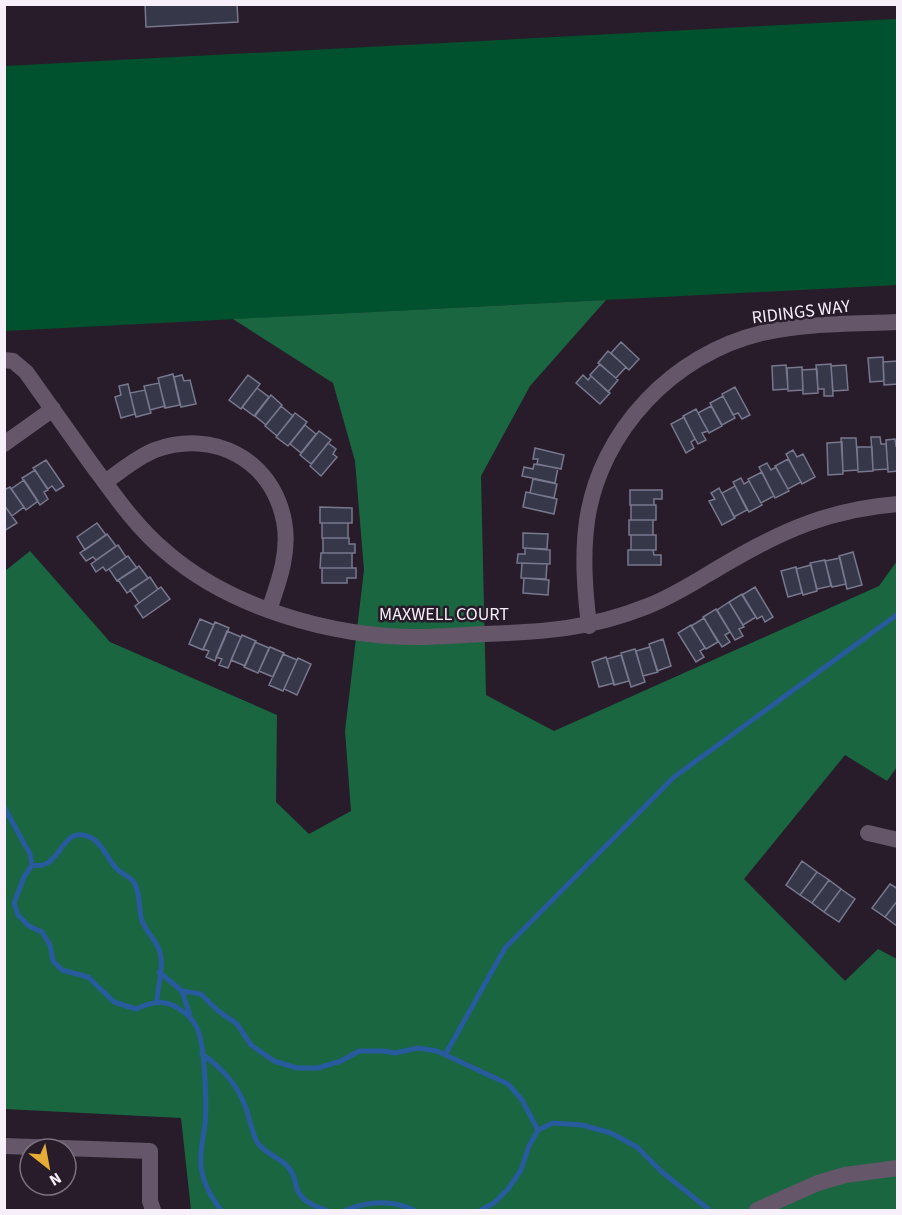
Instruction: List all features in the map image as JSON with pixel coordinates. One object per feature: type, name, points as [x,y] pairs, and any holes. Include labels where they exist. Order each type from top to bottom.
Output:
[{"type":"street","name":"RIDINGS WAY","points":[[589,626],[585,591],[585,556],[587,521],[596,484],[609,452],[647,399],[674,375],[700,357],[731,343],[763,333],[796,328],[897,321]]},
{"type":"street","name":"MAXWELL COURT","points":[[4,360],[13,361],[26,372],[142,530],[164,551],[194,574],[219,590],[269,610],[324,626],[371,634],[417,637],[551,631],[589,626],[618,618],[662,600],[767,540],[808,522],[842,511],[897,504]]},
{"type":"street","points":[[4,444],[53,410]]},
{"type":"street","points":[[105,482],[153,451],[182,443],[211,444],[236,453],[245,459],[271,486],[284,521],[283,567],[269,610]]},
{"type":"street","points":[[867,833],[897,840]]},
{"type":"street","points":[[4,1146],[150,1151],[150,1201],[153,1210]]},
{"type":"street","points":[[757,1210],[818,1183],[845,1175],[897,1168]]},
{"type":"green space","points":[[897,19],[897,285],[5,331],[5,66]]},
{"type":"green space","points":[[606,300],[530,386],[481,476],[486,695],[554,731],[879,586],[897,561],[897,767],[887,781],[845,755],[744,879],[845,981],[878,949],[897,959],[897,1210],[191,1210],[181,1118],[5,1109],[5,571],[30,551],[110,642],[277,715],[276,802],[309,834],[351,811],[345,731],[364,570],[355,461],[333,383],[233,319]]},
{"type":"building","points":[[145,4],[237,4],[238,22],[146,27]]},
{"type":"building","points":[[621,342],[639,359],[629,370],[611,353]]},
{"type":"building","points":[[608,351],[626,367],[616,378],[598,363]]},
{"type":"building","points":[[883,357],[884,381],[870,382],[868,358]]},
{"type":"building","points":[[898,361],[898,384],[884,385],[883,362]]},
{"type":"building","points":[[600,364],[618,380],[608,392],[590,375]]},
{"type":"building","points":[[831,364],[833,396],[824,396],[824,389],[818,389],[816,365]]},
{"type":"building","points":[[786,365],[788,389],[773,390],[772,366]]},
{"type":"building","points":[[846,365],[848,390],[833,391],[831,366]]},
{"type":"building","points":[[802,367],[803,390],[788,391],[787,368]]},
{"type":"building","points":[[817,369],[818,393],[803,394],[802,370]]},
{"type":"building","points":[[173,374],[180,405],[165,408],[158,378]]},
{"type":"building","points":[[182,375],[184,381],[190,380],[196,404],[181,407],[174,377]]},
{"type":"building","points":[[248,375],[260,384],[241,409],[229,400]]},
{"type":"building","points":[[583,375],[588,380],[591,376],[610,393],[600,404],[576,383]]},
{"type":"building","points":[[159,383],[165,406],[150,410],[144,386]]},
{"type":"building","points":[[128,384],[135,414],[121,418],[115,397],[121,395],[119,386]]},
{"type":"building","points":[[735,387],[750,415],[742,419],[738,413],[733,415],[722,394]]},
{"type":"building","points":[[257,388],[269,397],[254,416],[242,407]]},
{"type":"building","points":[[145,390],[151,413],[136,417],[130,393]]},
{"type":"building","points":[[271,395],[282,405],[266,425],[255,416]]},
{"type":"building","points":[[723,396],[735,418],[722,425],[710,403]]},
{"type":"building","points":[[281,406],[293,416],[277,436],[265,426]]},
{"type":"building","points":[[711,406],[722,426],[709,433],[698,413]]},
{"type":"building","points":[[696,409],[708,431],[702,433],[706,440],[698,444],[683,416]]},
{"type":"building","points":[[295,413],[307,422],[288,446],[276,437]]},
{"type":"building","points":[[684,417],[695,439],[691,442],[694,448],[686,453],[671,424]]},
{"type":"building","points":[[305,425],[316,434],[301,453],[290,444]]},
{"type":"building","points":[[319,431],[331,440],[311,464],[300,455]]},
{"type":"building","points":[[871,437],[880,437],[881,444],[886,444],[888,469],[873,470]]},
{"type":"building","points":[[841,438],[856,438],[858,470],[843,471]]},
{"type":"building","points":[[895,439],[896,446],[898,445],[898,471],[888,472],[886,440]]},
{"type":"building","points":[[842,442],[843,474],[828,475],[827,443]]},
{"type":"building","points":[[328,443],[336,449],[333,454],[337,457],[321,476],[310,466]]},
{"type":"building","points":[[857,447],[872,447],[873,471],[858,472]]},
{"type":"building","points":[[535,448],[564,455],[561,469],[537,464],[538,459],[533,459]]},
{"type":"building","points":[[793,450],[797,457],[803,454],[815,477],[802,484],[786,454]]},
{"type":"building","points":[[788,459],[801,482],[788,489],[775,466]]},
{"type":"building","points":[[46,460],[64,486],[56,491],[52,486],[48,489],[33,468]]},
{"type":"building","points":[[767,463],[771,470],[776,467],[789,491],[775,498],[759,467]]},
{"type":"building","points":[[534,464],[558,468],[555,483],[522,476],[524,467],[533,469]]},
{"type":"building","points":[[35,470],[48,490],[44,492],[48,499],[40,505],[22,478]]},
{"type":"building","points":[[762,472],[774,496],[761,503],[748,479]]},
{"type":"building","points":[[741,478],[744,484],[749,481],[762,505],[749,512],[733,482]]},
{"type":"building","points":[[533,479],[557,484],[554,498],[530,493]]},
{"type":"building","points":[[24,480],[38,501],[26,510],[11,489]]},
{"type":"building","points":[[735,486],[747,510],[734,517],[722,493]]},
{"type":"building","points":[[10,487],[24,507],[12,516],[4,505],[4,490]]},
{"type":"building","points":[[719,488],[735,518],[722,525],[709,501],[715,499],[711,493]]},
{"type":"building","points":[[630,490],[662,490],[662,499],[654,499],[654,505],[630,505]]},
{"type":"building","points":[[526,492],[557,499],[554,514],[523,507]]},
{"type":"building","points":[[4,505],[17,523],[4,531]]},
{"type":"building","points":[[631,505],[656,505],[656,520],[631,520]]},
{"type":"building","points":[[320,507],[352,508],[352,523],[320,523]]},
{"type":"building","points":[[629,520],[653,520],[653,535],[629,535]]},
{"type":"building","points":[[97,523],[106,535],[85,550],[77,537]]},
{"type":"building","points":[[322,523],[348,523],[348,538],[322,538]]},
{"type":"building","points":[[523,533],[548,534],[547,549],[523,548]]},
{"type":"building","points":[[107,534],[116,546],[96,560],[93,557],[86,561],[80,553]]},
{"type":"building","points":[[631,535],[656,535],[656,550],[631,550]]},
{"type":"building","points":[[323,538],[349,538],[349,544],[355,544],[355,553],[323,553]]},
{"type":"building","points":[[118,545],[126,557],[106,571],[103,567],[96,572],[91,564]]},
{"type":"building","points":[[525,548],[550,550],[550,564],[517,563],[518,554],[525,554]]},
{"type":"building","points":[[628,550],[653,550],[654,555],[661,555],[661,565],[628,565]]},
{"type":"building","points":[[853,552],[862,585],[847,589],[839,556]]},
{"type":"building","points":[[321,553],[352,553],[352,568],[320,568]]},
{"type":"building","points":[[128,556],[137,568],[117,581],[109,569]]},
{"type":"building","points":[[840,558],[846,584],[832,587],[825,561]]},
{"type":"building","points":[[825,560],[831,586],[817,589],[810,563]]},
{"type":"building","points":[[522,563],[547,564],[546,579],[521,578]]},
{"type":"building","points":[[811,565],[817,591],[803,595],[796,569]]},
{"type":"building","points":[[139,566],[148,578],[127,593],[118,580]]},
{"type":"building","points":[[796,567],[802,593],[788,597],[781,571]]},
{"type":"building","points":[[322,568],[356,568],[356,578],[347,578],[347,583],[322,583]]},
{"type":"building","points":[[150,577],[158,589],[139,603],[130,590]]},
{"type":"building","points":[[524,578],[549,580],[548,595],[523,593]]},
{"type":"building","points":[[161,587],[170,599],[143,618],[135,606]]},
{"type":"building","points":[[755,587],[773,617],[765,622],[762,616],[757,619],[742,595]]},
{"type":"building","points":[[742,594],[756,617],[743,625],[729,602]]},
{"type":"building","points":[[729,602],[744,627],[739,629],[743,636],[735,640],[717,610]]},
{"type":"building","points":[[716,609],[730,632],[725,635],[730,642],[722,647],[703,617]]},
{"type":"building","points":[[704,618],[718,642],[706,649],[691,626]]},
{"type":"building","points":[[200,619],[214,625],[203,650],[189,644]]},
{"type":"building","points":[[215,622],[229,628],[215,661],[206,657],[209,651],[203,649]]},
{"type":"building","points":[[691,625],[705,648],[700,651],[704,657],[696,662],[678,633]]},
{"type":"building","points":[[227,631],[241,637],[228,668],[219,665],[222,659],[216,657]]},
{"type":"building","points":[[242,635],[256,641],[245,666],[231,660]]},
{"type":"building","points":[[663,639],[671,666],[657,671],[649,644]]},
{"type":"building","points":[[255,642],[269,648],[258,673],[244,667]]},
{"type":"building","points":[[270,647],[284,653],[273,677],[259,671]]},
{"type":"building","points":[[650,647],[658,672],[643,676],[636,651]]},
{"type":"building","points":[[635,649],[645,682],[631,687],[621,653]]},
{"type":"building","points":[[283,654],[297,660],[283,691],[269,685]]},
{"type":"building","points":[[621,655],[629,681],[614,685],[607,659]]},
{"type":"building","points":[[606,657],[614,683],[599,687],[592,662]]},
{"type":"building","points":[[298,658],[311,664],[297,695],[284,689]]},
{"type":"building","points":[[802,861],[817,872],[800,895],[786,885]]},
{"type":"building","points":[[817,872],[829,880],[812,903],[800,895]]},
{"type":"building","points":[[829,880],[841,889],[824,912],[812,903]]},
{"type":"building","points":[[890,884],[898,889],[898,900],[885,917],[872,908]]},
{"type":"building","points":[[841,889],[855,899],[839,922],[824,912]]},
{"type":"building","points":[[898,900],[898,925],[897,926],[885,917]]},
{"type":"waterway","points":[[445,1055],[505,948],[674,777],[898,614]]},
{"type":"waterway","points":[[4,807],[30,854],[32,865],[24,877],[14,903],[18,915],[29,926],[42,932],[50,945],[53,961],[62,970],[88,977],[114,1002],[136,1009],[152,1003],[168,1003],[187,1014],[197,1028],[204,1060],[205,1124],[201,1154],[202,1171],[208,1189],[221,1210]]},
{"type":"waterway","points":[[32,865],[48,862],[69,839],[83,835],[95,840],[118,870],[133,881],[136,885],[142,921],[158,947],[161,957],[157,1003]]},
{"type":"waterway","points":[[159,972],[182,991],[201,994],[217,1010],[237,1024],[251,1045],[274,1061],[297,1068],[318,1068],[341,1061],[359,1051],[395,1053],[418,1048],[437,1051],[508,1084],[522,1100],[538,1130]]},
{"type":"waterway","points":[[182,991],[190,1015]]},
{"type":"waterway","points":[[202,1054],[217,1066],[235,1086],[244,1102],[257,1142],[289,1168],[302,1197],[309,1203],[326,1210]]},
{"type":"waterway","points":[[481,1210],[494,1203],[508,1189],[521,1170],[529,1146],[538,1130],[553,1123],[582,1125],[611,1133],[637,1147],[662,1172],[707,1208]]},
{"type":"waterway","points":[[346,1210],[380,1203],[389,1203],[414,1210]]}]
